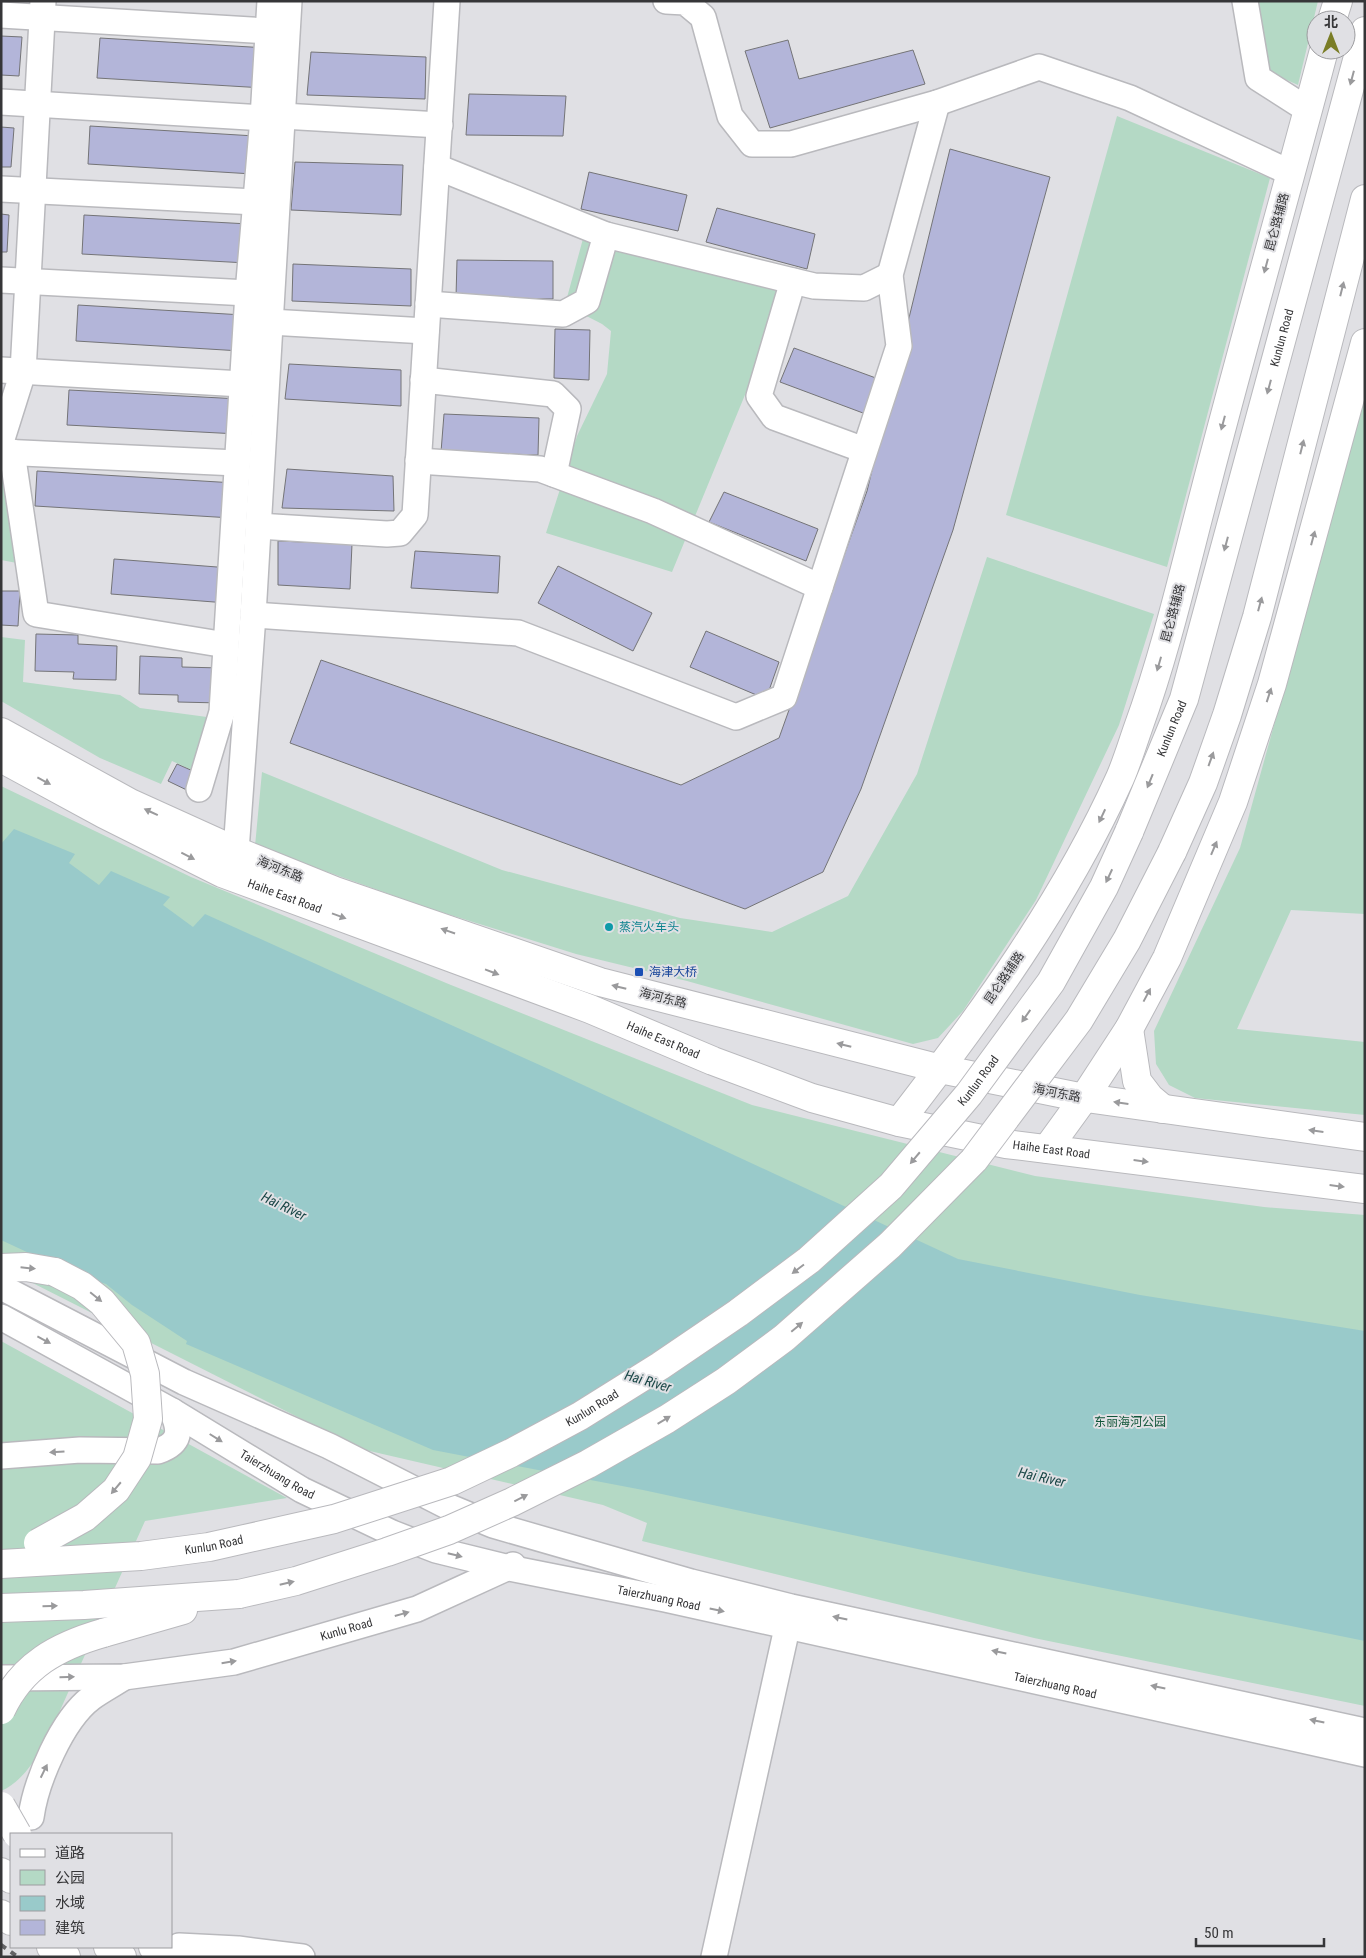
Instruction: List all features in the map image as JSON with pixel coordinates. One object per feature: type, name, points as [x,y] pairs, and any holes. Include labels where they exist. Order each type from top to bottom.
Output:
[{"type":"main road","name":"Kunlun Road","points":[[1,1564],[141,1556],[209,1546],[334,1520],[452,1480],[511,1453],[580,1416],[738,1314],[809,1260],[891,1186],[969,1094],[1051,982],[1104,887],[1184,699],[1365,31]]},
{"type":"main road","name":"昆仑路辅路","points":[[942,1070],[958,1043],[1004,979],[1056,900],[1090,840],[1121,775],[1164,648],[1321,60]]},
{"type":"main road","points":[[1,1710],[13,1688],[25,1674],[59,1648],[88,1637],[239,1594],[296,1581],[387,1552],[449,1530],[512,1502],[588,1464],[667,1419],[726,1381],[784,1338],[890,1245],[974,1160],[1079,1020],[1122,948],[1172,852],[1206,774],[1227,716],[1254,626],[1286,509],[1365,199]]},
{"type":"main road","points":[[1047,1149],[1129,1029],[1167,958],[1234,802],[1278,665],[1365,343]]},
{"type":"main road","name":"海河东路","points":[[1,732],[130,803],[236,851],[335,891],[600,982],[942,1070],[1086,1092],[1163,1109],[1365,1137]]},
{"type":"main road","name":"Haihe East Road","points":[[1,758],[104,814],[222,873],[572,1002],[713,1061],[812,1098],[899,1122],[1006,1144],[1365,1189]]},
{"type":"main road","points":[[1129,1029],[1137,1081],[1150,1098],[1163,1109]]},
{"type":"main road","points":[[891,1057],[930,1057],[948,1051],[958,1043]]},
{"type":"main road","points":[[899,1122],[942,1070]]},
{"type":"main road","points":[[941,1131],[929,1120],[927,1109],[942,1070]]},
{"type":"main road","points":[[1006,1144],[1024,1142],[1043,1136],[1086,1092]]},
{"type":"main road","points":[[1,1268],[26,1267],[54,1272],[82,1286],[102,1302],[136,1343],[145,1374],[148,1419],[137,1458],[116,1490],[85,1517],[38,1543],[1,1558]]},
{"type":"main road","points":[[1,1608],[84,1605],[239,1594]]},
{"type":"main road","points":[[1,1806],[31,1829]]},
{"type":"main road","points":[[52,1948],[66,1957]]},
{"type":"main road","points":[[109,1948],[122,1957]]},
{"type":"street","points":[[236,851],[253,615],[270,322],[273,117],[268,31],[270,1]]},
{"type":"street","points":[[199,789],[222,712],[248,293],[256,202],[273,117],[289,1]]},
{"type":"street","points":[[258,526],[387,534],[400,533],[415,515],[448,1]]},
{"type":"street","points":[[666,1],[685,2],[702,17],[730,116],[752,144],[791,144],[937,102],[1039,67],[1130,98],[1291,172]]},
{"type":"street","points":[[1245,1],[1258,78],[1308,110]]},
{"type":"street","points":[[1,15],[43,10],[268,31]]},
{"type":"street","points":[[43,10],[28,282],[12,371],[5,449],[36,614],[226,645]]},
{"type":"street","points":[[1,102],[440,125]]},
{"type":"street","points":[[253,615],[518,633],[736,717],[784,697],[899,346],[890,275],[937,102]]},
{"type":"street","points":[[438,167],[606,235],[793,281],[814,286],[864,288],[890,275]]},
{"type":"street","points":[[1,189],[256,202]]},
{"type":"street","points":[[428,304],[563,314],[587,301],[606,235]]},
{"type":"street","points":[[1,280],[248,293]]},
{"type":"street","points":[[793,281],[760,396],[774,417],[864,450]]},
{"type":"street","points":[[270,322],[426,331]]},
{"type":"street","points":[[12,371],[242,384]]},
{"type":"street","points":[[423,380],[553,394],[568,409],[554,474]]},
{"type":"street","points":[[5,449],[237,463]]},
{"type":"street","points":[[418,461],[540,469],[653,511],[820,587]]},
{"type":"street","name":"Taierzhuang Road","points":[[1,1287],[184,1382],[345,1453],[447,1506],[493,1525],[691,1582],[789,1616],[1365,1754]]},
{"type":"street","name":"Taierzhuang Road","points":[[1,1317],[172,1410],[302,1490],[392,1533],[436,1550],[509,1568],[665,1599],[789,1616],[1365,1731]]},
{"type":"street","points":[[1,1456],[80,1450],[158,1451],[170,1447],[176,1439],[179,1429],[172,1410]]},
{"type":"street","name":"Kunlu Road","points":[[1,1678],[124,1677],[243,1659],[417,1610],[509,1568],[557,1543]]},
{"type":"street","points":[[714,1957],[789,1616]]},
{"type":"street","name":"Kunlu Road","points":[[31,1829],[38,1782],[64,1729],[90,1698],[124,1677]]},
{"type":"street","points":[[1,1813],[16,1812],[31,1829]]},
{"type":"street","points":[[172,1949],[238,1949],[302,1957]]},
{"type":"green space","points":[[1256,1],[1318,1],[1316,10],[1306,10],[1306,51],[1298,85],[1269,72]]},
{"type":"green space","points":[[1117,116],[1270,178],[1167,567],[1006,515]]},
{"type":"green space","points":[[584,235],[789,288],[672,572],[546,533],[577,436],[607,374],[611,331],[602,324],[565,305]]},
{"type":"green space","points":[[1365,396],[1365,914],[1291,910],[1237,1029],[1365,1042],[1365,1115],[1195,1098],[1169,1085],[1156,1064],[1154,1031],[1240,848]]},
{"type":"green space","points":[[1,470],[17,563],[1,560]]},
{"type":"green space","points":[[987,557],[1154,614],[1119,725],[1036,900],[963,1011],[938,1038],[913,1044],[687,981],[576,954],[428,908],[255,846],[262,772],[502,870],[680,918],[772,932],[848,896],[917,774]]},
{"type":"green space","points":[[1,637],[25,640],[23,682],[120,695],[140,708],[207,717],[219,721],[207,777],[172,761],[161,784],[100,758],[1,701]]},
{"type":"green space","name":"东丽海河公园","points":[[1,786],[191,877],[451,985],[752,1105],[1035,1176],[1264,1207],[1365,1215],[1365,1706],[1034,1638],[642,1541],[647,1523],[603,1505],[361,1449],[1,1267]]},
{"type":"green space","points":[[1,1341],[287,1498],[145,1521],[45,1744],[21,1777],[1,1791]]},
{"type":"water","name":"Hai River","points":[[14,829],[75,854],[69,863],[99,885],[111,871],[170,897],[163,905],[193,927],[205,914],[553,1071],[958,1259],[1140,1295],[1365,1331],[1365,1641],[1034,1574],[643,1490],[433,1450],[186,1344],[187,1341],[132,1305],[106,1284],[72,1273],[1,1240],[1,844]]},
{"type":"building","points":[[1,36],[22,37],[19,76],[1,75]]},
{"type":"building","points":[[100,38],[267,48],[264,88],[97,78]]},
{"type":"building","points":[[788,40],[799,79],[913,50],[925,84],[770,128],[745,51]]},
{"type":"building","points":[[311,52],[426,57],[425,99],[307,95]]},
{"type":"building","points":[[469,94],[566,96],[563,136],[466,135]]},
{"type":"building","points":[[90,126],[255,136],[253,174],[88,164]]},
{"type":"building","points":[[1,127],[14,128],[11,167],[1,167]]},
{"type":"building","points":[[950,149],[1050,177],[953,530],[861,789],[823,872],[745,909],[290,743],[321,660],[681,785],[779,738],[867,491]]},
{"type":"building","points":[[295,162],[403,165],[401,215],[291,210]]},
{"type":"building","points":[[589,172],[687,195],[678,231],[581,209]]},
{"type":"building","points":[[717,208],[815,234],[807,269],[706,242]]},
{"type":"building","points":[[1,214],[9,215],[7,252],[1,252]]},
{"type":"building","points":[[84,215],[249,224],[247,263],[82,254]]},
{"type":"building","points":[[457,260],[553,261],[553,299],[456,297]]},
{"type":"building","points":[[293,264],[411,269],[411,306],[292,301]]},
{"type":"building","points":[[78,305],[243,315],[241,351],[76,341]]},
{"type":"building","points":[[555,329],[590,330],[589,380],[554,378]]},
{"type":"building","points":[[794,348],[884,381],[871,416],[780,382]]},
{"type":"building","points":[[289,364],[401,370],[401,406],[285,399]]},
{"type":"building","points":[[69,390],[240,399],[238,434],[67,425]]},
{"type":"building","points":[[444,414],[539,418],[538,455],[441,452]]},
{"type":"building","points":[[287,469],[393,476],[394,511],[282,508]]},
{"type":"building","points":[[37,471],[235,483],[232,518],[35,506]]},
{"type":"building","points":[[724,492],[818,529],[806,561],[709,522]]},
{"type":"building","points":[[278,541],[352,544],[350,589],[278,585]]},
{"type":"building","points":[[415,551],[500,556],[498,593],[411,588]]},
{"type":"building","points":[[114,559],[230,568],[227,603],[111,594]]},
{"type":"building","points":[[558,566],[652,613],[633,651],[538,603]]},
{"type":"building","points":[[1,591],[20,591],[18,626],[1,625]]},
{"type":"building","points":[[706,631],[779,662],[766,699],[690,667]]},
{"type":"building","points":[[36,634],[78,635],[78,644],[117,646],[116,680],[73,679],[74,672],[35,671]]},
{"type":"building","points":[[140,656],[182,658],[182,667],[221,668],[220,703],[178,702],[178,695],[139,694]]},
{"type":"building","points":[[177,764],[202,775],[193,793],[168,781]]},
{"type":"railway","points":[[1,1945],[18,1957]]},
{"type":"place","name":"蒸汽火车头","points":[[609,927]]},
{"type":"place","name":"海津大桥","points":[[639,972]]}]
